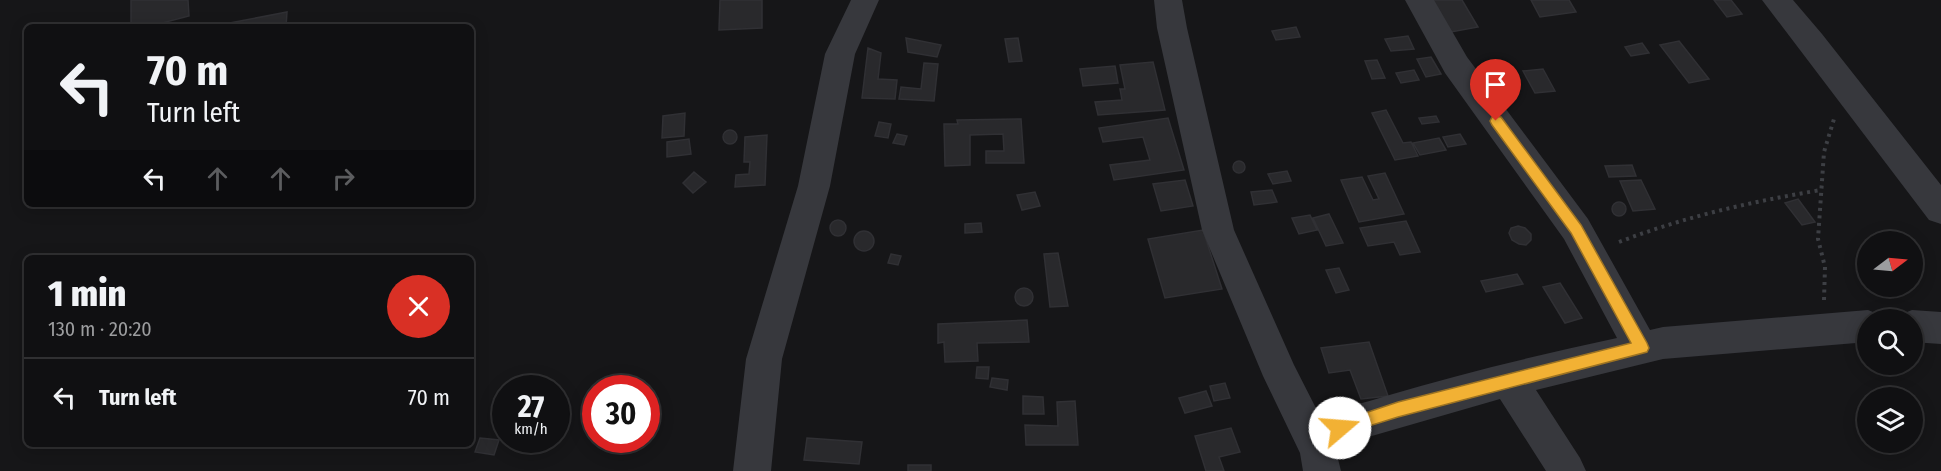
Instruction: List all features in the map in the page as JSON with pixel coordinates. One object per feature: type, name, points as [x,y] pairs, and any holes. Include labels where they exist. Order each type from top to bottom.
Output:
[{"type":"street","points":[[752,471],[764,359],[814,186],[840,54],[865,0]]},
{"type":"street","points":[[1168,0],[1172,28],[1218,230],[1320,461]]},
{"type":"street","points":[[1419,0],[1456,65],[1576,229],[1641,348]]},
{"type":"street","points":[[1776,0],[1941,210]]},
{"type":"street","points":[[1320,461],[1327,438],[1340,428],[1507,380],[1663,343],[1730,335],[1857,327]]},
{"type":"street","points":[[1923,327],[1941,328]]},
{"type":"street","points":[[1507,380],[1567,471]]},
{"type":"path","points":[[1822,329],[1826,267],[1818,239],[1824,152],[1843,83]]},
{"type":"path","points":[[1588,250],[1740,204],[1821,190]]},
{"type":"building","points":[[131,0],[188,0],[189,16],[158,24],[131,24]]},
{"type":"building","points":[[720,0],[762,0],[762,28],[719,30]]},
{"type":"building","points":[[1426,0],[1462,0],[1478,27],[1451,32]]},
{"type":"building","points":[[1531,0],[1569,0],[1576,12],[1540,17]]},
{"type":"building","points":[[1714,0],[1731,0],[1742,14],[1727,17]]},
{"type":"building","points":[[287,12],[286,24],[230,23]]},
{"type":"building","points":[[1296,27],[1300,37],[1276,40],[1272,31]]},
{"type":"building","points":[[1408,36],[1414,49],[1391,51],[1385,39]]},
{"type":"building","points":[[906,38],[941,45],[937,57],[908,52]]},
{"type":"building","points":[[1018,38],[1022,61],[1009,62],[1005,39]]},
{"type":"building","points":[[1679,41],[1709,79],[1689,83],[1660,45]]},
{"type":"building","points":[[1642,43],[1649,53],[1631,56],[1625,47]]},
{"type":"building","points":[[868,48],[881,53],[878,79],[897,80],[895,99],[862,98]]},
{"type":"building","points":[[1431,57],[1441,74],[1426,77],[1417,59]]},
{"type":"building","points":[[1377,60],[1385,78],[1372,79],[1365,61]]},
{"type":"building","points":[[1153,62],[1165,110],[1098,115],[1095,102],[1122,100],[1120,89],[1125,89],[1120,65]]},
{"type":"building","points":[[924,63],[938,64],[934,101],[899,99],[901,87],[921,89]]},
{"type":"building","points":[[1115,66],[1118,83],[1083,86],[1080,69]]},
{"type":"building","points":[[1543,69],[1555,91],[1535,93],[1523,71]]},
{"type":"building","points":[[1414,70],[1419,80],[1401,83],[1396,73]]},
{"type":"building","points":[[1386,110],[1403,143],[1411,142],[1418,156],[1395,160],[1372,113]]},
{"type":"building","points":[[685,113],[684,136],[662,138],[663,116]]},
{"type":"building","points":[[1436,116],[1439,122],[1422,124],[1419,118]]},
{"type":"building","points":[[1168,118],[1184,170],[1114,180],[1110,165],[1150,160],[1143,137],[1103,142],[1099,128]]},
{"type":"building","points":[[1021,119],[1024,163],[986,163],[986,151],[1004,151],[1003,134],[970,135],[970,165],[945,166],[944,124],[958,124],[957,120]]},
{"type":"building","points":[[879,122],[891,124],[888,138],[875,136]]},
{"type":"building","points":[[727,130],[733,130],[737,137],[733,144],[727,144],[723,140],[723,134]]},
{"type":"building","points":[[897,134],[907,136],[904,145],[893,143]]},
{"type":"building","points":[[1460,134],[1466,144],[1448,147],[1443,137]]},
{"type":"building","points":[[767,135],[765,185],[735,187],[736,175],[749,174],[750,162],[744,162],[745,137]]},
{"type":"building","points":[[1439,138],[1446,150],[1420,155],[1413,143]]},
{"type":"building","points":[[689,139],[691,154],[667,157],[667,142]]},
{"type":"building","points":[[1239,161],[1245,167],[1239,173],[1233,167]]},
{"type":"building","points":[[1632,165],[1636,176],[1609,177],[1605,166]]},
{"type":"building","points":[[1287,171],[1291,181],[1273,184],[1268,174]]},
{"type":"building","points":[[694,172],[706,182],[693,193],[683,183]]},
{"type":"building","points":[[1385,173],[1404,214],[1359,222],[1341,180],[1362,177],[1373,200],[1379,199],[1368,176]]},
{"type":"building","points":[[1185,180],[1193,206],[1161,211],[1153,184]]},
{"type":"building","points":[[1641,180],[1655,209],[1633,211],[1620,181]]},
{"type":"building","points":[[1272,190],[1277,202],[1254,205],[1251,192]]},
{"type":"building","points":[[1035,192],[1040,206],[1022,210],[1017,195]]},
{"type":"building","points":[[1798,199],[1815,222],[1802,225],[1785,203]]},
{"type":"building","points":[[1619,202],[1624,204],[1626,209],[1624,214],[1619,216],[1614,214],[1612,209],[1614,204]]},
{"type":"building","points":[[1329,214],[1343,243],[1326,246],[1313,218]]},
{"type":"building","points":[[1310,215],[1317,230],[1299,234],[1292,218]]},
{"type":"building","points":[[838,220],[846,228],[838,236],[830,228]]},
{"type":"building","points":[[1406,221],[1420,252],[1400,255],[1394,242],[1368,246],[1360,228]]},
{"type":"building","points":[[981,223],[982,232],[965,233],[965,224]]},
{"type":"building","points":[[1518,226],[1525,228],[1531,234],[1531,240],[1526,245],[1512,240],[1509,233],[1511,228]]},
{"type":"building","points":[[1203,230],[1222,289],[1165,298],[1148,239]]},
{"type":"building","points":[[860,231],[868,231],[874,237],[874,245],[868,251],[860,251],[854,245],[854,237]]},
{"type":"building","points":[[1058,253],[1068,306],[1050,307],[1044,254]]},
{"type":"building","points":[[891,254],[901,256],[898,265],[888,263]]},
{"type":"building","points":[[1339,268],[1349,290],[1336,293],[1326,270]]},
{"type":"building","points":[[1517,274],[1523,284],[1486,292],[1481,281]]},
{"type":"building","points":[[1560,283],[1582,318],[1565,323],[1543,287]]},
{"type":"building","points":[[1024,288],[1030,291],[1033,297],[1030,303],[1024,306],[1018,303],[1015,297],[1018,291]]},
{"type":"building","points":[[1027,320],[1029,342],[977,343],[978,361],[945,362],[944,342],[938,343],[938,324]]},
{"type":"building","points":[[1369,342],[1388,396],[1361,399],[1350,370],[1329,373],[1321,348]]},
{"type":"building","points":[[977,367],[989,367],[988,379],[976,378]]},
{"type":"building","points":[[992,378],[1008,380],[1007,390],[990,387]]},
{"type":"building","points":[[1225,383],[1230,398],[1214,401],[1210,386]]},
{"type":"building","points":[[1206,391],[1212,406],[1185,413],[1179,398]]},
{"type":"building","points":[[1023,396],[1043,397],[1044,414],[1023,414]]},
{"type":"building","points":[[1075,401],[1078,445],[1026,445],[1025,425],[1058,426],[1057,402]]},
{"type":"building","points":[[1231,428],[1240,452],[1219,457],[1224,471],[1206,471],[1195,436]]},
{"type":"building","points":[[480,438],[492,439],[494,455],[475,452]]},
{"type":"building","points":[[807,438],[862,442],[859,464],[804,460]]},
{"type":"building","points":[[908,465],[931,465],[931,471],[908,471]]},
{"type":"route","points":[[1340,428],[1507,380],[1641,348],[1576,229],[1496,121]]}]
